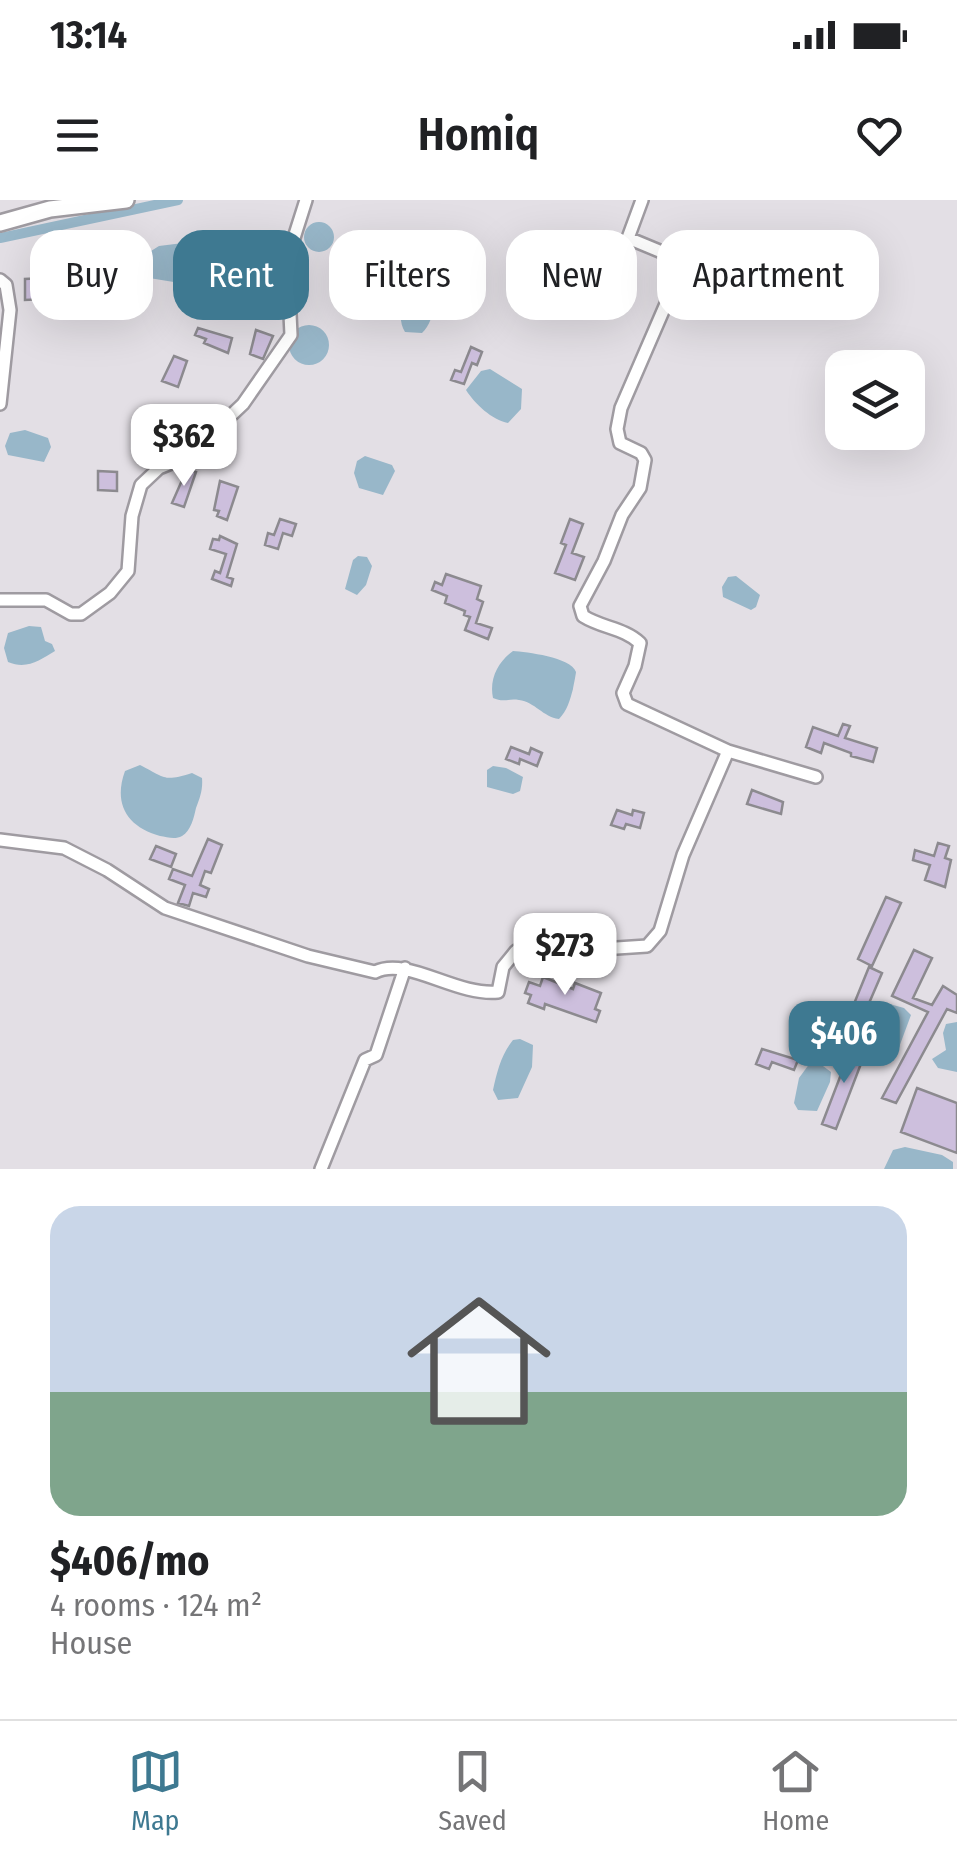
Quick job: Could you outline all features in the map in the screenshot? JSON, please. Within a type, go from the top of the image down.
[{"type":"street","points":[[0,223],[50,208],[126,200]]},
{"type":"street","points":[[0,600],[46,600],[71,614],[81,614],[110,593],[128,571],[130,529],[141,484],[160,468],[188,456],[242,404],[291,335],[288,272],[292,241],[306,200]]},
{"type":"street","points":[[642,200],[628,238],[669,255],[682,267],[646,344],[619,418],[620,443],[642,452],[645,460],[640,488],[622,515],[580,606],[583,616],[630,634],[640,643],[635,666],[622,693],[627,704],[728,751],[816,777]]},
{"type":"street","points":[[0,280],[6,285],[10,310],[0,404]]},
{"type":"street","points":[[0,840],[64,848],[108,870],[164,908],[232,933],[354,968],[375,972],[388,966],[406,968],[440,983],[498,992],[503,967],[516,951],[542,954],[647,946],[660,931],[683,856],[728,751]]},
{"type":"street","points":[[321,1169],[364,1060],[376,1056],[406,968]]},
{"type":"water","points":[[319,222],[330,226],[329,249],[319,252],[309,249],[308,226]]},
{"type":"water","points":[[173,244],[173,282],[153,279],[153,250]]},
{"type":"water","points":[[430,320],[422,333],[405,332],[401,322]]},
{"type":"water","points":[[309,325],[323,331],[329,345],[323,359],[309,365],[295,359],[289,345],[295,331]]},
{"type":"water","points":[[490,369],[522,389],[521,409],[508,423],[484,411],[466,390],[481,371]]},
{"type":"water","points":[[25,430],[48,438],[51,447],[44,462],[8,455],[5,446],[10,433]]},
{"type":"water","points":[[365,456],[392,465],[395,471],[383,495],[359,488],[354,473],[357,461]]},
{"type":"water","points":[[367,557],[372,566],[366,585],[357,595],[345,589],[353,560]]},
{"type":"water","points":[[736,576],[760,595],[751,610],[723,597],[722,587],[728,577]]},
{"type":"water","points":[[29,626],[41,627],[45,641],[55,651],[27,664],[8,662],[4,648],[8,633]]},
{"type":"water","points":[[513,651],[557,659],[576,672],[569,701],[559,719],[525,701],[493,698],[496,672]]},
{"type":"water","points":[[140,765],[165,777],[192,773],[202,778],[193,819],[182,836],[171,838],[149,832],[126,812],[121,794],[125,771]]},
{"type":"water","points":[[493,766],[523,777],[520,791],[513,794],[487,787],[487,770]]},
{"type":"water","points":[[874,1004],[904,1008],[911,1015],[898,1050],[865,1038]]},
{"type":"water","points":[[957,1022],[957,1072],[938,1068],[932,1059],[946,1050],[946,1024]]},
{"type":"water","points":[[513,1040],[533,1045],[532,1067],[518,1098],[498,1100],[493,1090],[500,1064]]},
{"type":"water","points":[[810,1063],[831,1072],[830,1082],[817,1111],[798,1110],[794,1103],[799,1078]]},
{"type":"water","points":[[905,1147],[942,1155],[953,1162],[953,1169],[884,1169],[893,1150]]},
{"type":"building","points":[[25,279],[30,279],[30,300],[25,300]]},
{"type":"building","points":[[198,328],[232,338],[228,353],[204,343],[206,339],[195,335]]},
{"type":"building","points":[[256,330],[273,336],[263,359],[250,354]]},
{"type":"building","points":[[471,347],[482,352],[477,365],[472,363],[464,384],[451,380],[455,370],[461,372]]},
{"type":"building","points":[[174,356],[187,361],[178,387],[162,381]]},
{"type":"building","points":[[187,469],[196,472],[184,507],[172,503]]},
{"type":"building","points":[[98,471],[117,472],[117,491],[98,490]]},
{"type":"building","points":[[220,481],[238,487],[227,520],[214,510]]},
{"type":"building","points":[[280,519],[296,524],[292,536],[283,533],[278,549],[265,545],[268,533],[274,535]]},
{"type":"building","points":[[570,519],[583,524],[572,553],[584,557],[575,580],[555,573],[566,545],[561,543]]},
{"type":"building","points":[[220,536],[237,544],[227,577],[233,579],[231,586],[212,579],[215,571],[220,573],[226,554],[210,549],[213,539],[219,540]]},
{"type":"building","points":[[446,574],[481,586],[477,599],[483,602],[476,623],[492,628],[488,639],[465,630],[470,617],[445,603],[447,596],[432,590],[435,582],[442,585]]},
{"type":"building","points":[[843,724],[850,726],[845,738],[877,748],[873,762],[824,743],[821,753],[806,747],[813,727],[838,736]]},
{"type":"building","points":[[511,747],[529,754],[531,748],[542,753],[537,766],[520,759],[519,764],[506,759]]},
{"type":"building","points":[[752,790],[783,802],[781,814],[747,804]]},
{"type":"building","points":[[617,810],[632,815],[633,810],[644,813],[640,828],[611,825]]},
{"type":"building","points":[[208,839],[222,845],[211,873],[205,871],[200,885],[209,889],[206,897],[193,893],[189,906],[178,903],[185,885],[169,879],[173,869],[192,876]]},
{"type":"building","points":[[938,843],[949,846],[945,858],[951,860],[945,887],[925,880],[930,865],[913,860],[915,850],[934,856]]},
{"type":"building","points":[[156,846],[176,854],[171,867],[150,859]]},
{"type":"building","points":[[886,897],[901,903],[872,966],[858,959]]},
{"type":"building","points":[[914,950],[932,958],[913,998],[932,1005],[943,986],[957,995],[957,1013],[947,1009],[896,1103],[882,1098],[928,1012],[892,996]]},
{"type":"building","points":[[869,967],[882,973],[857,1031],[845,1026]]},
{"type":"building","points":[[543,977],[573,989],[575,983],[601,993],[595,1009],[600,1011],[596,1022],[545,1004],[544,1009],[528,1003],[531,995],[525,993],[529,982],[540,986]]},
{"type":"building","points":[[853,1043],[867,1048],[836,1129],[822,1124]]},
{"type":"building","points":[[762,1049],[798,1060],[794,1070],[772,1062],[769,1069],[756,1064]]},
{"type":"building","points":[[917,1088],[957,1103],[957,1153],[901,1132]]},
{"type":"waterway","points":[[0,238],[178,200]]}]
